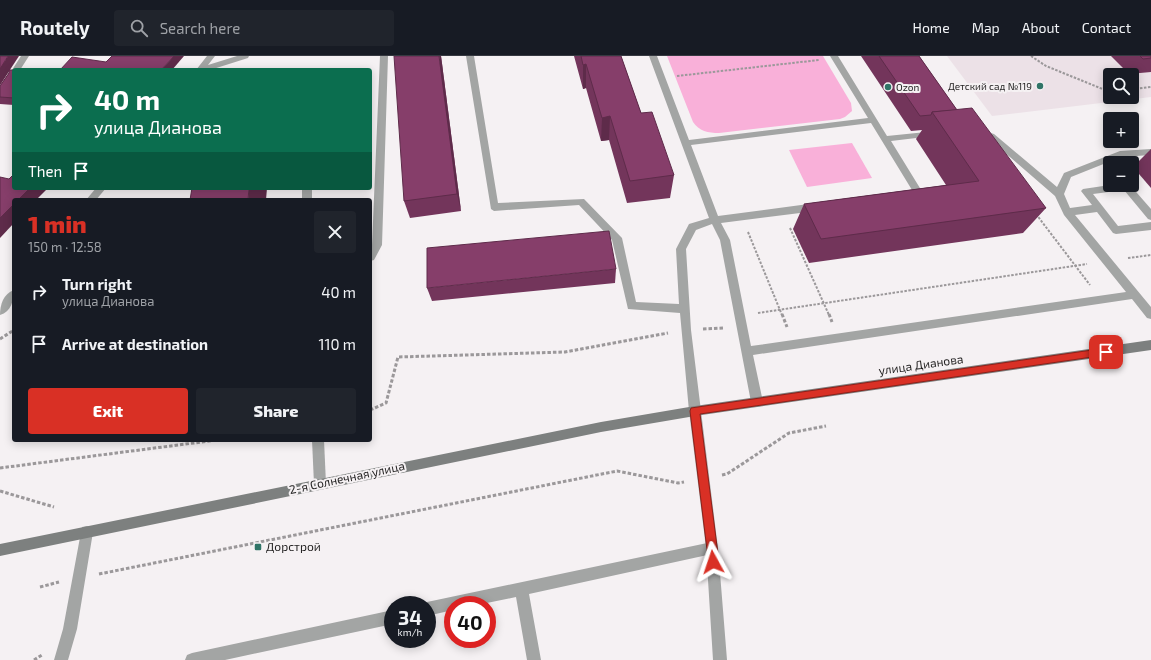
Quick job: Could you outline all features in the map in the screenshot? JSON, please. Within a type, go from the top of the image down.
[{"type":"main road","name":"улица Дианова","points":[[695,411],[1151,345]]},
{"type":"main road","name":"2-я Солнечная улица","points":[[0,550],[541,438],[695,411]]},
{"type":"street","points":[[17,68],[25,56]]},
{"type":"street","points":[[202,68],[211,56]]},
{"type":"street","points":[[206,68],[245,56]]},
{"type":"street","points":[[372,254],[377,245],[384,56]]},
{"type":"street","points":[[470,56],[494,207],[581,201],[617,238],[632,306],[685,309]]},
{"type":"street","points":[[653,56],[715,220],[725,240],[757,402]]},
{"type":"street","points":[[835,57],[918,193],[903,195]]},
{"type":"street","points":[[686,144],[874,120]]},
{"type":"street","points":[[885,139],[940,132]]},
{"type":"street","points":[[978,132],[991,136],[1059,194],[1067,212],[1151,315]]},
{"type":"street","points":[[1059,194],[1067,175],[1120,154],[1151,152]]},
{"type":"street","points":[[1151,216],[1126,186],[1086,191],[1116,230],[1151,226]]},
{"type":"street","points":[[93,198],[99,190]]},
{"type":"street","points":[[720,660],[712,548],[686,330],[681,249],[692,227],[715,220],[827,205]]},
{"type":"street","points":[[1067,212],[1099,208]]},
{"type":"street","points":[[747,351],[1134,295]]},
{"type":"street","points":[[0,311],[12,296]]},
{"type":"street","points":[[318,442],[320,484]]},
{"type":"street","points":[[61,660],[70,628],[87,532]]},
{"type":"street","points":[[436,607],[712,548]]},
{"type":"street","points":[[522,589],[534,660]]},
{"type":"street","points":[[192,660],[384,618]]},
{"type":"path","points":[[1031,56],[1046,66],[1103,89]]},
{"type":"path","points":[[661,78],[835,57]]},
{"type":"path","points":[[1139,88],[1151,87]]},
{"type":"path","points":[[1033,210],[1102,300]]},
{"type":"path","points":[[782,211],[839,338]]},
{"type":"path","points":[[741,217],[794,344]]},
{"type":"path","points":[[740,316],[1151,255]]},
{"type":"path","points":[[372,409],[386,403],[398,356],[565,352],[686,330],[742,328]]},
{"type":"path","points":[[0,339],[12,331]]},
{"type":"path","points":[[40,586],[617,471],[678,483],[727,474],[789,433],[826,426]]},
{"type":"path","points":[[0,468],[202,442]]},
{"type":"path","points":[[0,491],[54,507]]},
{"type":"shaded area","points":[[667,56],[823,56],[851,103],[852,111],[840,119],[711,133],[698,128],[693,122]]},
{"type":"shaded area","name":"Детский сад №119","points":[[947,56],[1151,56],[1151,97],[1139,98],[1139,68],[1103,68],[1103,103],[992,116]]},
{"type":"shaded area","points":[[852,143],[872,178],[807,187],[789,150]]},
{"type":"building","points":[[0,56],[8,56],[0,69]]},
{"type":"building","points":[[112,56],[174,56],[163,68],[62,68],[72,57],[106,62]]},
{"type":"building","points":[[394,56],[439,56],[457,194],[404,201]]},
{"type":"building","points":[[581,56],[621,56],[641,113],[652,112],[674,175],[630,181],[610,116],[602,118],[586,64],[583,65]]},
{"type":"building","points":[[879,56],[919,56],[957,110],[932,112],[931,115],[920,116]]},
{"type":"building","points":[[1140,56],[1151,56],[1151,58],[1143,59]]},
{"type":"building","points":[[9,70],[12,70],[12,98],[0,97],[0,86],[9,73]]},
{"type":"building","points":[[972,108],[1046,208],[821,239],[804,204],[979,181],[932,112]]},
{"type":"building","points":[[12,176],[12,190],[28,190],[20,198],[12,198],[12,206],[0,218],[0,177],[9,179]]},
{"type":"building","points":[[192,190],[249,190],[248,198],[190,198]]},
{"type":"building","points":[[609,231],[616,269],[427,288],[427,248]]},
{"type":"place","name":"Детский сад №119","points":[[1040,86]]},
{"type":"place","name":"Ozon","points":[[888,87]]},
{"type":"place","name":"Дорстрой","points":[[258,547]]},
{"type":"route","points":[[713,562],[695,411],[1106,352]]}]
